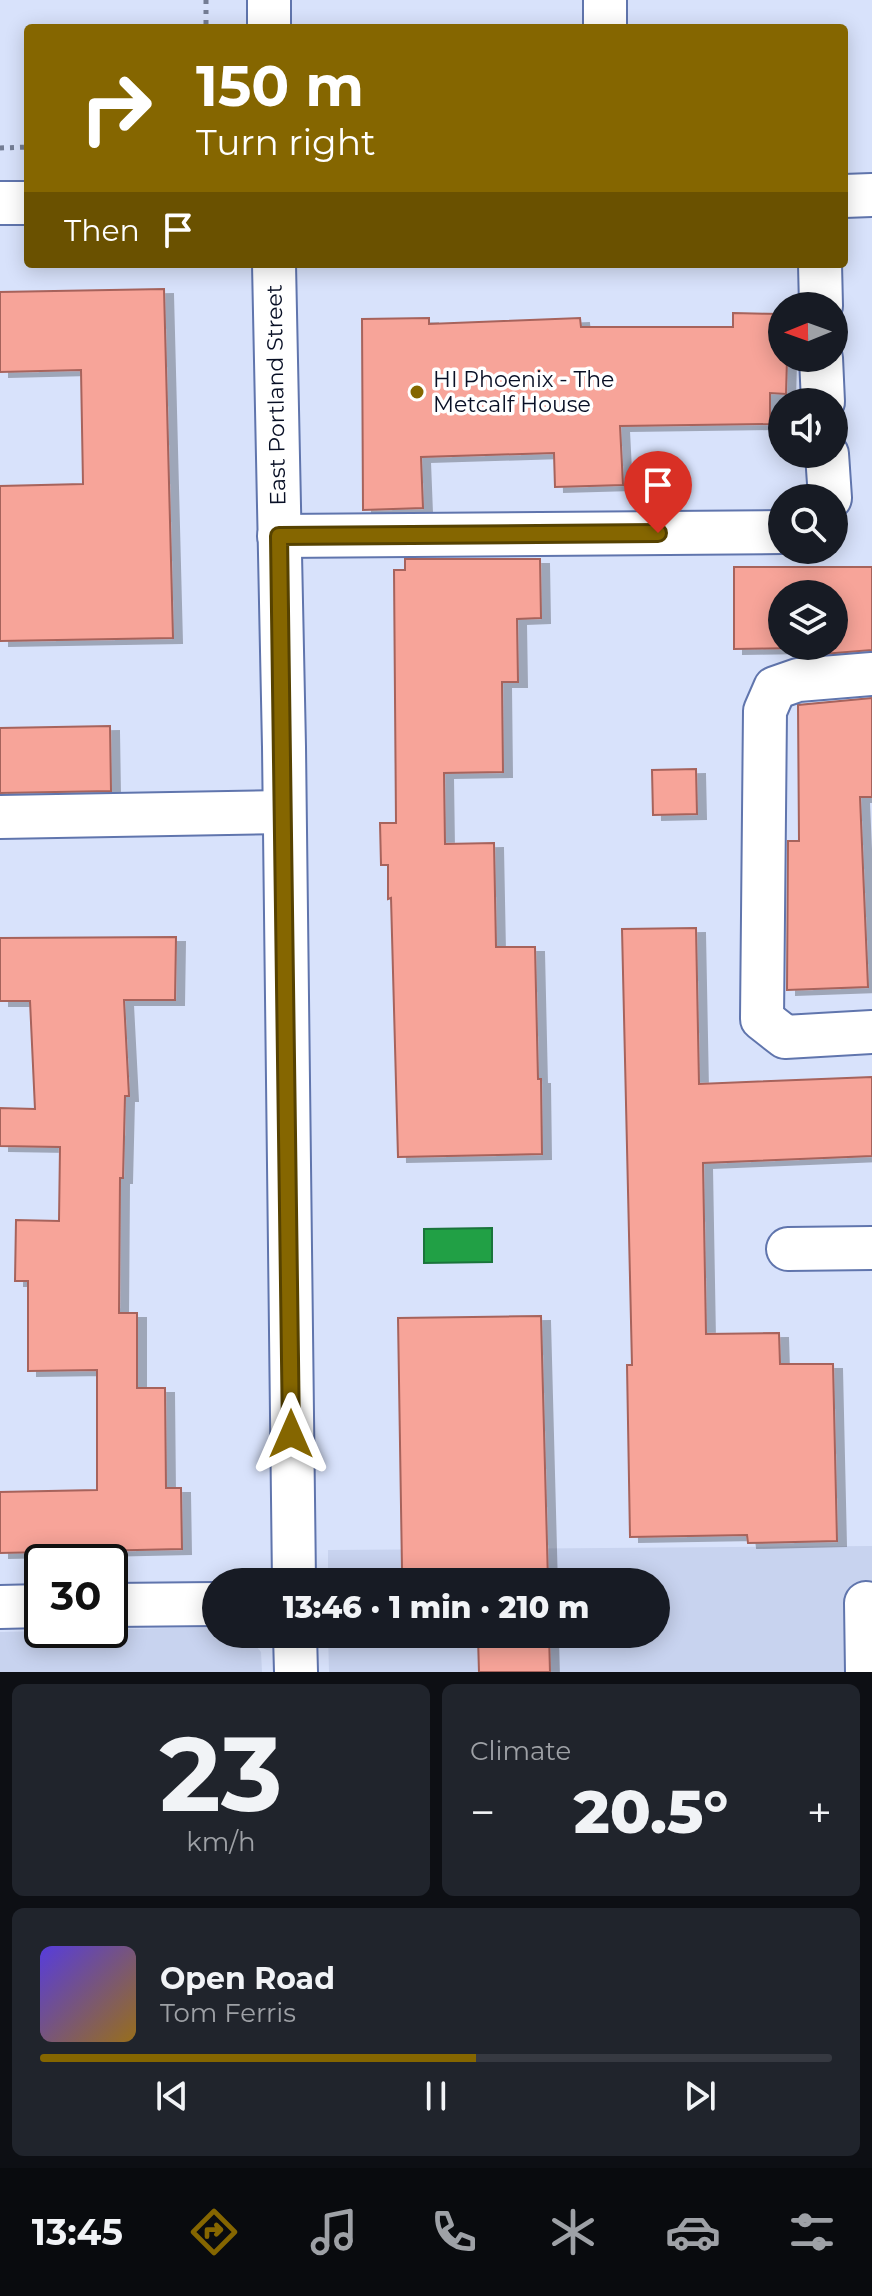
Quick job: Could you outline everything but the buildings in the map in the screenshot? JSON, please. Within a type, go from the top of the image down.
[{"type":"street","points":[[269,0],[269,24]]},
{"type":"street","points":[[605,0],[605,24]]},
{"type":"street","points":[[848,196],[872,195]]},
{"type":"street","points":[[0,203],[24,203]]},
{"type":"street","name":"East Portland Street","points":[[274,268],[294,1568]]},
{"type":"street","points":[[820,268],[821,292]]},
{"type":"street","points":[[279,536],[768,532]]},
{"type":"street","points":[[872,674],[798,680],[775,688],[765,711],[762,1019],[785,1037],[872,1032]]},
{"type":"street","points":[[0,817],[284,812]]},
{"type":"street","points":[[788,1249],[872,1248]]},
{"type":"street","points":[[866,1603],[867,1672]]},
{"type":"street","points":[[128,1605],[202,1604]]},
{"type":"street","points":[[0,1607],[24,1606]]},
{"type":"street","points":[[295,1648],[296,1672]]},
{"type":"path","points":[[206,0],[206,24]]},
{"type":"path","points":[[0,148],[24,147]]},
{"type":"shaded area","points":[[492,1228],[492,1262],[424,1263],[424,1229]]},
{"type":"shaded area","points":[[872,1546],[872,1672],[329,1672],[328,1648],[670,1648],[670,1568],[328,1568],[328,1550]]},
{"type":"shaded area","points":[[202,1627],[202,1648],[258,1648],[261,1652],[262,1672],[0,1672],[0,1632],[24,1631],[24,1648],[128,1648],[128,1629]]},
{"type":"place","name":"HI Phoenix - The Metcalf House","points":[[417,392]]},
{"type":"route","points":[[291,1434],[279,536],[658,533]]}]
